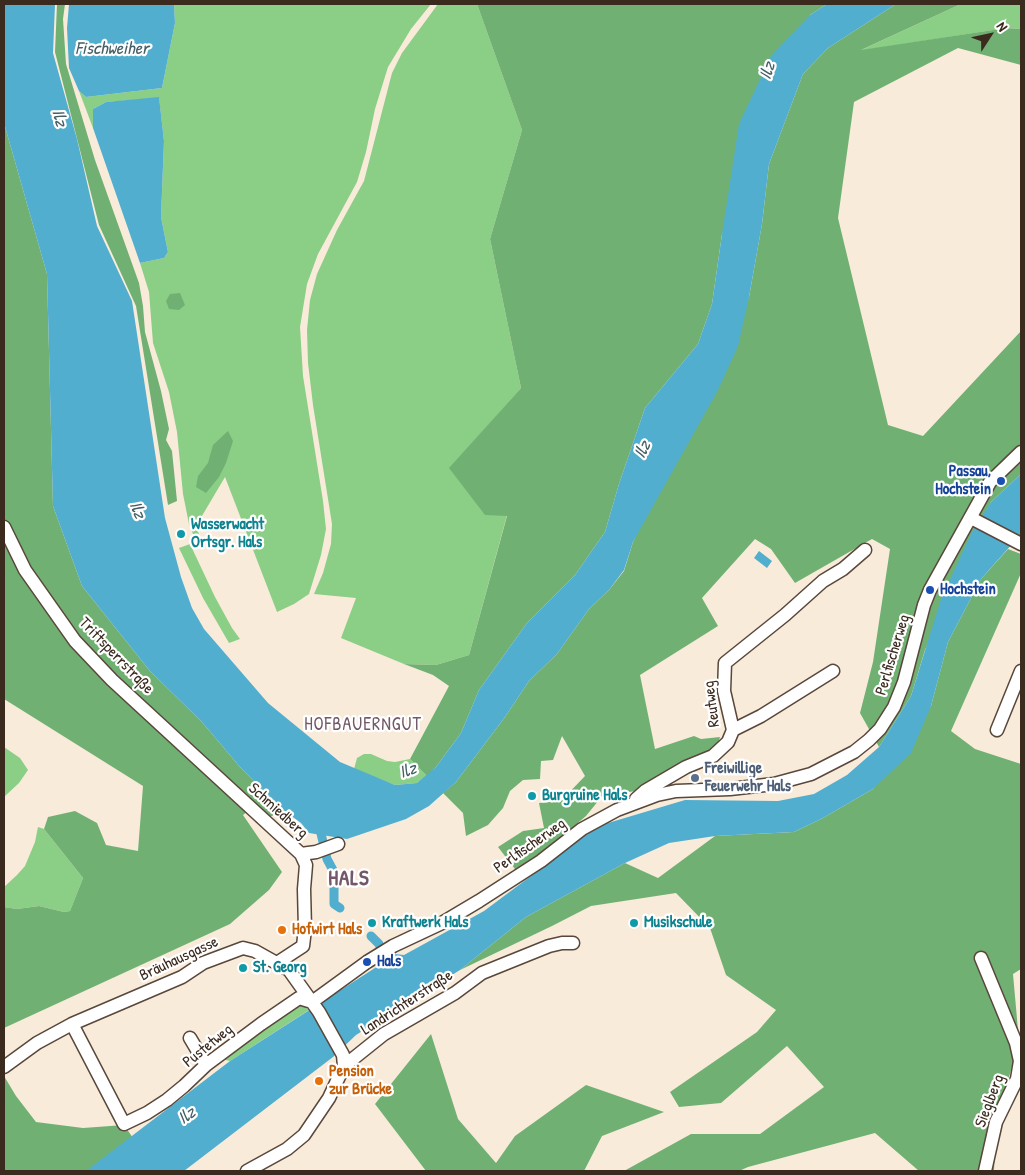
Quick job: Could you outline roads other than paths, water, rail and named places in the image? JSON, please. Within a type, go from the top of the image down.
[{"type":"street","name":"Perlfischerweg","points":[[312,1002],[375,957],[393,946],[442,923],[479,901],[541,860],[582,829],[616,810],[657,795],[676,791],[730,789],[792,780],[829,766],[854,752],[880,729],[894,707],[904,682],[924,605],[939,574],[974,520],[990,482],[1021,452]]},
{"type":"street","points":[[974,520],[1021,544]]},
{"type":"street","name":"Triftsperrstraße","points":[[4,527],[25,570],[75,641],[112,680],[208,768]]},
{"type":"street","name":"Reutweg","points":[[629,805],[664,779],[686,767],[713,756],[728,742],[733,730],[724,691],[725,663],[865,550]]},
{"type":"street","points":[[733,730],[761,716],[834,671]]},
{"type":"street","points":[[996,730],[1021,671]]},
{"type":"street","name":"Schmiedberg","points":[[208,768],[301,854],[306,865],[303,946],[277,963]]},
{"type":"street","points":[[301,854],[316,852],[334,846]]},
{"type":"street","name":"Landrichterstraße","points":[[247,1171],[287,1149],[304,1135],[329,1098],[344,1061],[384,1034],[455,993],[482,973],[549,946],[573,943]]},
{"type":"street","name":"Bräuhausgasse","points":[[4,1067],[37,1043],[72,1024],[182,977],[202,963],[243,948],[255,951],[289,970],[312,1002],[344,1061]]},
{"type":"street","name":"Sieglberg","points":[[981,958],[1016,1043],[1020,1061],[1017,1079],[996,1122],[985,1171]]},
{"type":"street","name":"Pustetweg","points":[[72,1024],[124,1124],[147,1114],[167,1100],[206,1065],[260,1024],[299,998],[312,1002]]},
{"type":"street","points":[[190,1038],[206,1065]]},
{"type":"water","name":"Ilz","points":[[4,4],[55,4],[53,53],[77,139],[97,226],[132,301],[165,518],[181,577],[192,608],[204,629],[268,703],[340,762],[395,785],[417,783],[436,767],[461,733],[479,690],[527,623],[575,575],[605,532],[645,408],[698,344],[712,304],[739,124],[771,56],[810,15],[827,4],[896,4],[828,48],[803,74],[769,164],[762,224],[738,346],[718,390],[633,542],[624,570],[609,590],[589,609],[557,654],[529,681],[505,717],[456,782],[429,806],[406,819],[347,839],[309,833],[301,823],[286,812],[240,767],[202,722],[150,671],[82,586],[53,506],[47,274],[4,123]]},
{"type":"water","name":"Fischweiher","points":[[69,4],[174,4],[175,23],[162,88],[86,97],[79,91],[69,68],[67,28]]},
{"type":"water","name":"Fischweiher","points":[[159,97],[164,141],[161,217],[168,252],[164,258],[140,263],[93,128],[93,109],[106,102]]},
{"type":"water","name":"Ilz","points":[[1021,474],[1021,534],[981,579],[948,642],[931,706],[911,753],[873,789],[823,818],[794,832],[715,836],[669,843],[625,863],[526,917],[460,970],[356,1035],[333,1057],[184,1171],[86,1171],[230,1061],[378,966],[376,957],[390,949],[395,954],[404,955],[484,911],[598,826],[685,800],[778,801],[814,794],[847,775],[879,747],[911,696],[941,599],[971,534],[991,502]]},
{"type":"water","points":[[759,551],[772,561],[767,568],[754,558]]},
{"type":"waterway","points":[[319,825],[327,859],[334,872],[334,904],[340,908]]},
{"type":"waterway","points":[[371,936],[379,944],[384,956]]},
{"type":"place","name":"Passau, Hochstein","points":[[1001,481]]},
{"type":"place","name":"Wasserwacht Ortsgr. Hals","points":[[181,534]]},
{"type":"place","name":"Hochstein","points":[[930,590]]},
{"type":"place","name":"Freiwillige Feuerwehr Hals","points":[[695,778]]},
{"type":"place","name":"Burgruine Hals","points":[[532,796]]},
{"type":"place","name":"Kraftwerk Hals","points":[[372,923]]},
{"type":"place","name":"Musikschule","points":[[634,923]]},
{"type":"place","name":"Hofwirt Hals","points":[[282,930]]},
{"type":"place","name":"Hals","points":[[367,962]]},
{"type":"place","name":"St. Georg","points":[[243,968]]},
{"type":"place","name":"Pension zur Brücke","points":[[319,1081]]},
{"type":"district","name":"HOFBAUERNGUT","points":[[363,725]]},
{"type":"district","name":"HALS","points":[[349,879]]}]
